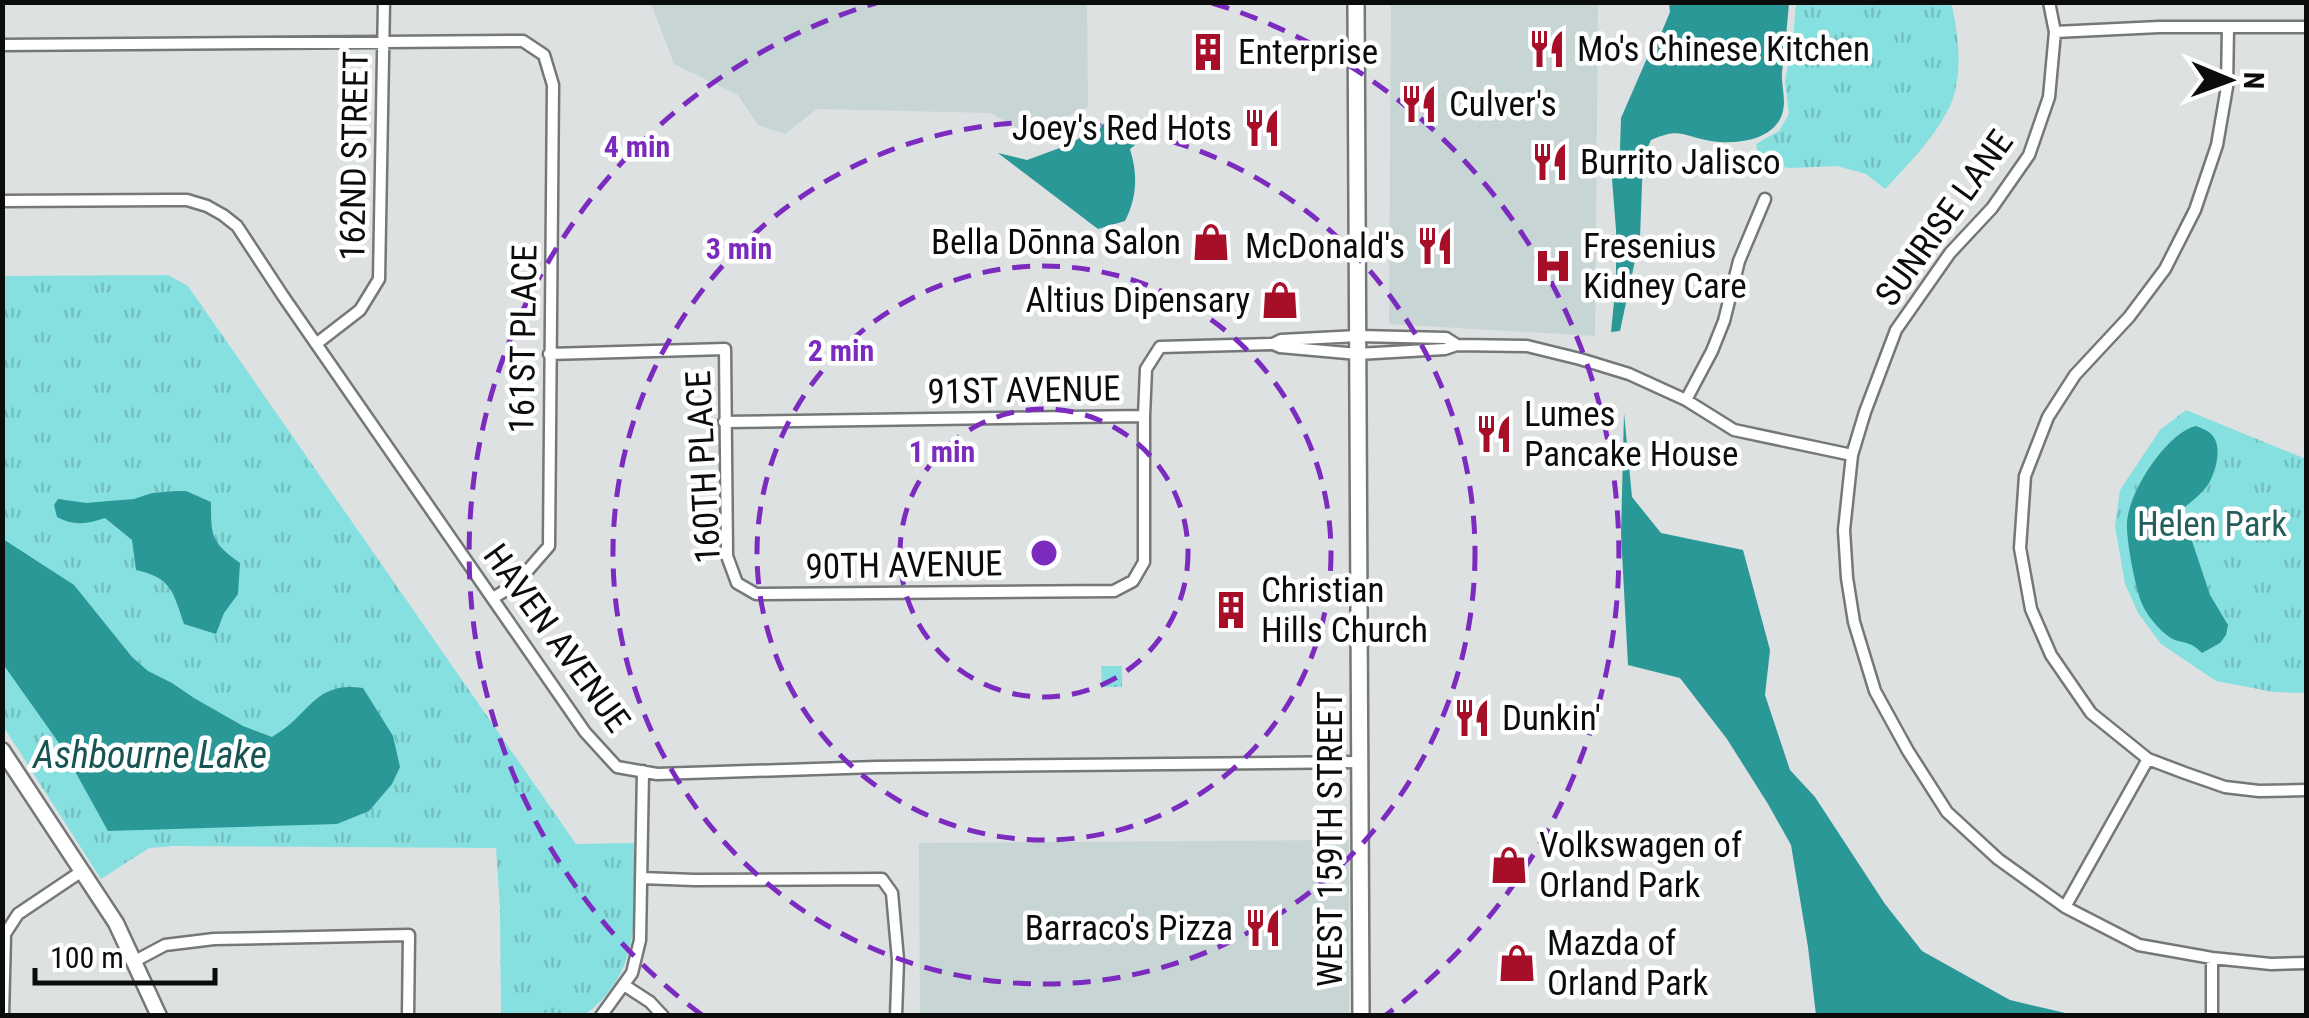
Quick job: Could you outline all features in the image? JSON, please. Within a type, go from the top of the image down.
[{"type":"main road","name":"WEST 159TH STREET","points":[[1356,2],[1361,1016]]},
{"type":"street","name":"162ND STREET","points":[[316,344],[360,310],[379,279],[384,2]]},
{"type":"street","name":"SUNRISE LANE","points":[[2050,2],[2054,32],[2049,97],[2030,156],[1992,208],[1950,253],[1896,330],[1865,412],[1852,455],[1844,530],[1854,622],[1874,690],[1908,752],[1947,812],[1998,859],[2065,907],[2139,944],[2212,958],[2306,963]]},
{"type":"street","points":[[2228,27],[2226,87],[2217,145],[2195,210],[2165,269],[2075,375],[2048,418],[2025,476],[2020,548],[2030,608],[2051,655],[2091,714],[2148,759],[2225,787],[2306,790]]},
{"type":"street","points":[[2054,32],[2306,27]]},
{"type":"street","name":"161ST PLACE","points":[[383,42],[523,41],[544,56],[554,86],[549,546],[516,584],[492,598]]},
{"type":"street","points":[[2,45],[383,42]]},
{"type":"street","points":[[1686,400],[1724,321],[1739,261],[1765,198]]},
{"type":"street","name":"HAVEN AVENUE","points":[[2,201],[186,200],[224,214],[238,226],[585,732],[617,767],[657,774],[876,767],[1360,762]]},
{"type":"street","name":"91ST AVENUE","points":[[724,422],[1144,416],[1146,369],[1160,347],[1273,344],[1281,340],[1358,336],[1446,338],[1457,345]]},
{"type":"street","name":"91ST AVENUE","points":[[1273,344],[1280,348],[1358,354],[1445,350],[1457,345]]},
{"type":"street","points":[[1457,345],[1526,346],[1580,359],[1629,374],[1686,400],[1734,430],[1852,455]]},
{"type":"street","name":"160TH PLACE","points":[[549,354],[725,349],[727,556],[737,582]]},
{"type":"street","name":"90TH AVENUE","points":[[737,582],[756,594],[1114,591],[1133,581],[1144,562],[1144,416]]},
{"type":"street","points":[[2,750],[116,923],[159,1016]]},
{"type":"street","points":[[2065,907],[2148,759]]},
{"type":"street","points":[[601,1016],[632,973],[640,940],[643,772]]},
{"type":"street","points":[[3,1016],[4,934],[18,914],[82,871]]},
{"type":"street","points":[[641,878],[882,878],[892,893],[898,960],[896,1016]]},
{"type":"street","points":[[135,961],[165,945],[214,938],[409,935],[408,1016]]},
{"type":"street","points":[[2212,958],[2212,1016]]},
{"type":"street","points":[[624,984],[663,1016]]},
{"type":"shaded area","points":[[651,3],[1087,3],[1088,107],[1044,128],[1022,131],[991,113],[817,109],[785,134],[758,125],[738,95],[674,64]]},
{"type":"shaded area","points":[[1391,3],[1598,3],[1595,336],[1389,324]]},
{"type":"shaded area","points":[[1349,840],[1349,1015],[920,1015],[919,843]]},
{"type":"green space","points":[[1796,3],[1951,3],[1958,57],[1953,98],[1928,141],[1885,189],[1866,174],[1837,166],[1790,168],[1760,164],[1756,144],[1779,131],[1789,114],[1785,81]]},
{"type":"green space","points":[[168,275],[188,286],[576,844],[634,843],[634,915],[627,958],[604,997],[585,1015],[501,1015],[496,848],[173,846],[149,848],[101,879],[3,726],[2,276]]},
{"type":"green space","name":"Helen Park","points":[[2186,410],[2306,459],[2306,693],[2274,692],[2216,681],[2161,644],[2138,613],[2125,584],[2115,526],[2120,490],[2160,430]]},
{"type":"green space","points":[[1101,666],[1122,666],[1122,687],[1102,687]]},
{"type":"water","points":[[1669,3],[1789,3],[1782,72],[1783,111],[1772,129],[1753,139],[1711,141],[1676,133],[1651,140],[1643,158],[1640,237],[1620,331],[1611,332],[1616,282],[1612,179],[1620,149],[1621,118],[1658,41],[1670,12]]},
{"type":"water","points":[[1124,116],[1134,121],[1135,145],[1130,149],[1134,195],[1125,221],[1098,229],[998,153],[1027,160],[1068,145]]},
{"type":"water","points":[[1624,413],[1632,497],[1661,533],[1743,550],[1770,650],[1765,695],[1790,770],[1815,797],[1885,904],[1922,951],[2010,1000],[2074,1015],[1816,1015],[1791,845],[1727,739],[1680,678],[1628,665],[1621,534]]},
{"type":"water","points":[[2196,426],[2214,438],[2217,459],[2207,486],[2184,508],[2185,520],[2210,595],[2228,625],[2220,643],[2202,653],[2166,635],[2145,610],[2127,531],[2129,511],[2141,481],[2173,440]]},
{"type":"water","points":[[186,491],[211,502],[215,538],[240,563],[238,594],[224,613],[216,634],[184,624],[169,588],[157,577],[136,570],[132,540],[105,518],[69,522],[57,517],[54,505],[58,499],[87,503]]},
{"type":"water","name":"Ashbourne Lake","points":[[3,539],[74,585],[148,671],[243,726],[272,737],[323,695],[346,687],[363,688],[393,736],[400,767],[392,784],[369,811],[337,824],[108,831],[61,746],[3,664]]},
{"type":"place","name":"Mo's Chinese Kitchen","points":[[1547,49]]},
{"type":"place","name":"Enterprise","points":[[1208,52]]},
{"type":"place","name":"Culver's","points":[[1419,104]]},
{"type":"place","name":"Joey's Red Hots","points":[[1262,128]]},
{"type":"place","name":"Burrito Jalisco","points":[[1550,162]]},
{"type":"place","name":"Bella Dōnna Salon","points":[[1211,242]]},
{"type":"place","name":"McDonald's","points":[[1435,246]]},
{"type":"place","name":"Fresenius Kidney Care","points":[[1553,266]]},
{"type":"place","name":"Altius Dipensary","points":[[1280,300]]},
{"type":"place","name":"Lumes Pancake House","points":[[1494,434]]},
{"type":"place","name":"Christian Hills Church","points":[[1231,610]]},
{"type":"place","name":"Dunkin'","points":[[1472,718]]},
{"type":"place","name":"Volkswagen of Orland Park","points":[[1509,865]]},
{"type":"place","name":"Barraco's Pizza","points":[[1263,928]]},
{"type":"place","name":"Mazda of Orland Park","points":[[1517,963]]}]
